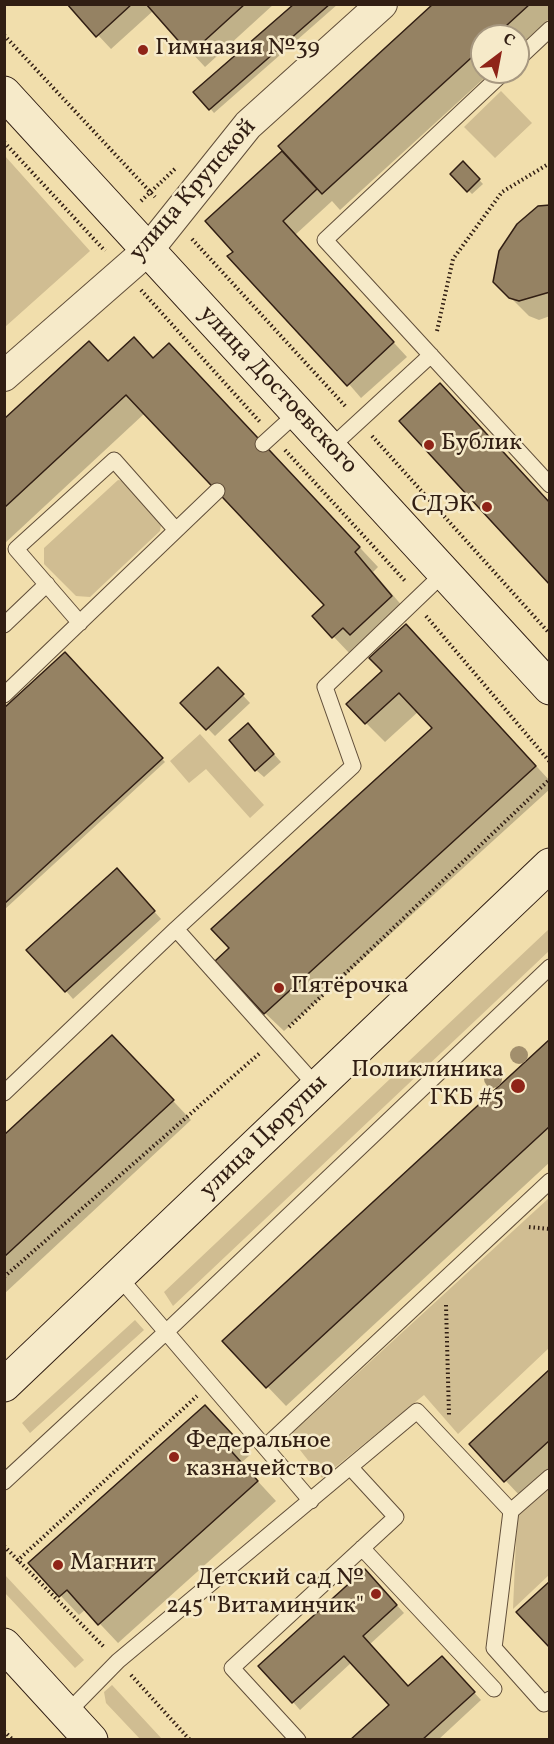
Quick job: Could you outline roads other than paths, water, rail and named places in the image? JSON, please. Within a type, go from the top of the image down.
[{"type":"street","name":"улица Крупской","points":[[4,376],[148,250],[248,125],[382,4]]},
{"type":"street","name":"улица Достоевского","points":[[4,93],[549,688]]},
{"type":"street","name":"улица Цюрупы","points":[[4,1385],[318,1088],[549,865]]},
{"type":"street","points":[[4,1645],[91,1740]]},
{"type":"lane","points":[[530,47],[549,29]]},
{"type":"lane","points":[[491,84],[325,240],[549,485]]},
{"type":"lane","points":[[330,448],[431,355]]},
{"type":"lane","points":[[263,444],[297,413]]},
{"type":"lane","points":[[80,623],[16,549],[114,460],[176,530]]},
{"type":"lane","points":[[4,695],[217,491]]},
{"type":"lane","points":[[4,1093],[176,929],[353,766],[325,687],[444,573]]},
{"type":"lane","points":[[4,625],[47,584]]},
{"type":"lane","points":[[176,929],[318,1088]]},
{"type":"lane","points":[[4,1482],[166,1332],[549,967]]},
{"type":"lane","points":[[265,1447],[549,1181]]},
{"type":"lane","points":[[119,1277],[311,1501]]},
{"type":"lane","points":[[67,1713],[118,1661],[417,1412],[511,1511]]},
{"type":"lane","points":[[298,1740],[232,1668],[396,1517],[351,1468]]},
{"type":"lane","points":[[549,1477],[511,1511],[494,1648],[544,1704],[549,1699]]},
{"type":"lane","points":[[362,1548],[494,1689]]},
{"type":"place","name":"Гимназия №39","points":[[143,50]]},
{"type":"place","name":"Бублик","points":[[429,445]]},
{"type":"place","name":"СДЭК","points":[[487,507]]},
{"type":"place","name":"Пятёрочка","points":[[279,988]]},
{"type":"place","name":"Поликлиника ГКБ #5","points":[[518,1086]]},
{"type":"place","name":"Федеральное казначейство","points":[[174,1457]]},
{"type":"place","name":"Магнит","points":[[58,1565]]},
{"type":"place","name":"Детский сад № 245 \"Витаминчик\"","points":[[376,1594]]}]
